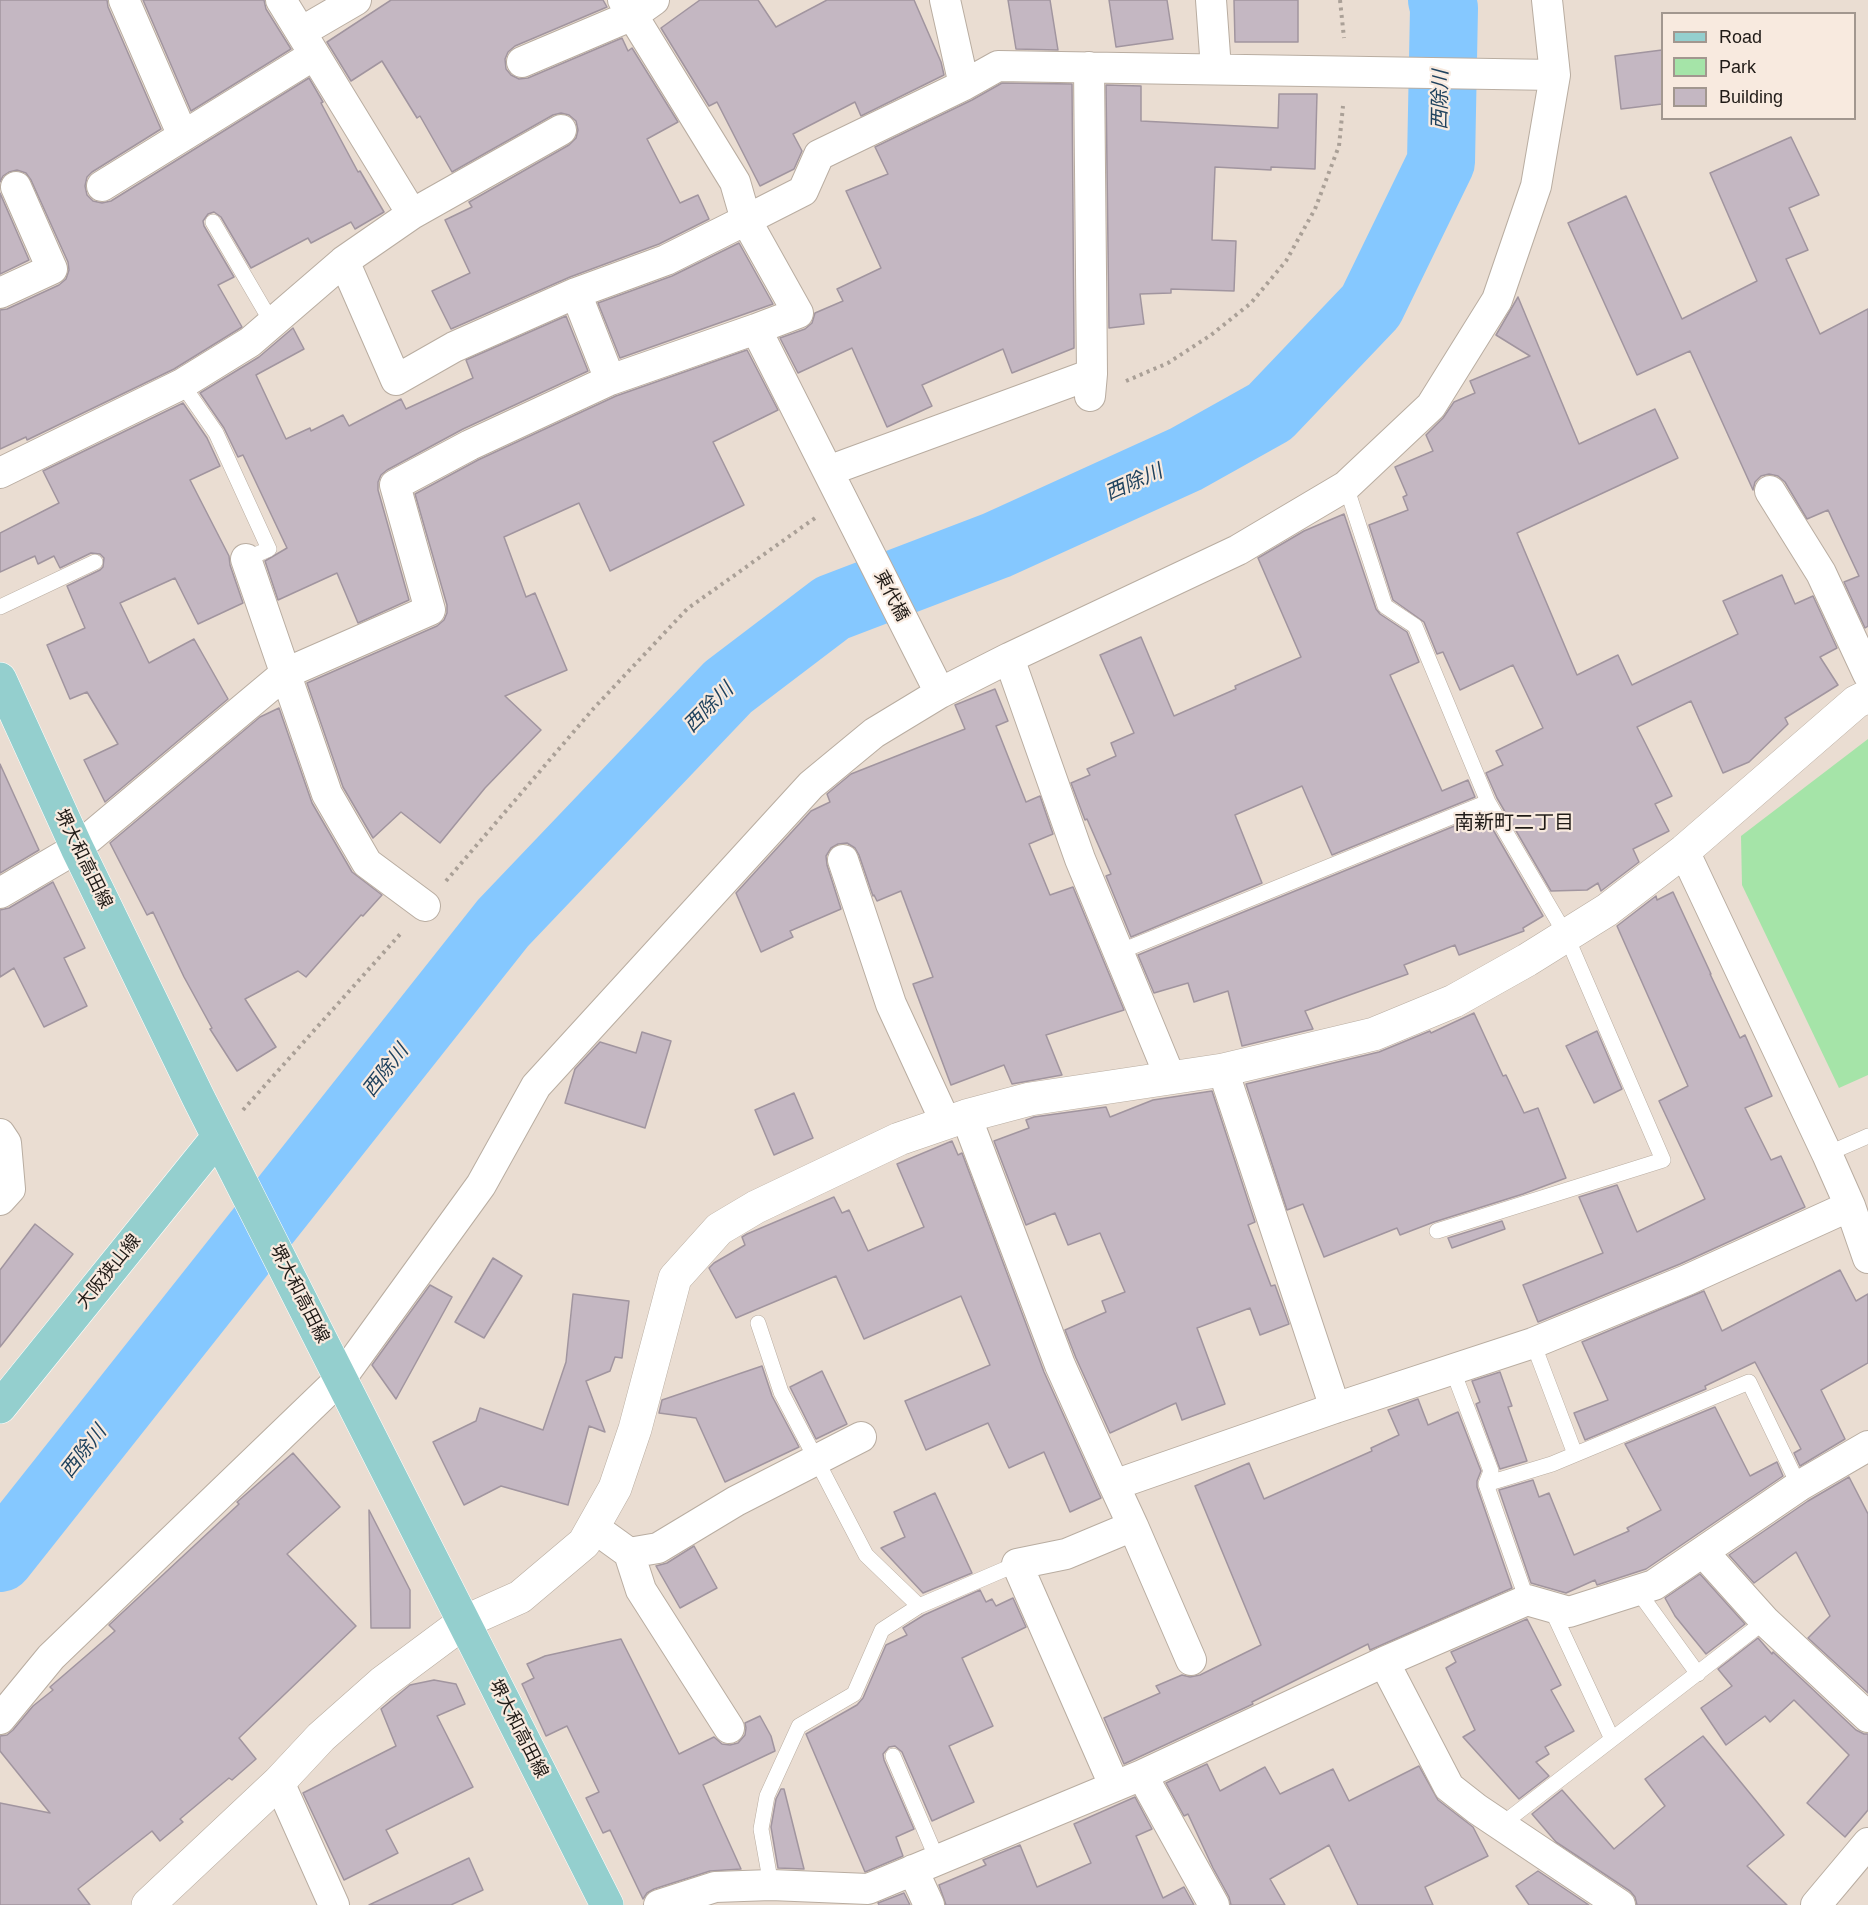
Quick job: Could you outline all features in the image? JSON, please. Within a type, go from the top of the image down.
[{"type":"main road","name":"堺大和高田線","points":[[0,680],[77,848],[218,1137],[342,1377],[607,1905]]},
{"type":"main road","name":"大阪狭山線","points":[[0,1407],[218,1137]]},
{"type":"street","points":[[124,0],[183,136]]},
{"type":"street","points":[[281,0],[412,214]]},
{"type":"street","points":[[102,186],[183,136],[308,44],[356,0]]},
{"type":"street","points":[[945,0],[964,85]]},
{"type":"street","points":[[1211,0],[1216,69]]},
{"type":"street","points":[[0,1719],[51,1657],[342,1377],[481,1185],[536,1086],[811,785],[874,733],[939,692],[1238,550],[1346,486],[1431,405],[1497,300],[1536,186],[1555,75],[1547,0]]},
{"type":"street","points":[[0,893],[77,848],[285,673],[430,610],[395,485],[470,445],[610,380],[798,313],[746,220],[735,182],[637,5],[522,62]]},
{"type":"street","points":[[344,261],[396,380],[454,347],[576,293],[666,260],[803,191],[819,155],[964,85],[998,66],[1555,75]]},
{"type":"street","points":[[828,471],[1091,385],[1089,67]]},
{"type":"street","points":[[0,473],[182,384],[250,342],[344,261],[412,214],[561,130]]},
{"type":"street","points":[[0,292],[52,269],[16,187]]},
{"type":"street","points":[[576,293],[610,380]]},
{"type":"street","name":"東代橋","points":[[756,329],[939,692]]},
{"type":"street","points":[[1770,491],[1821,573],[1868,674]]},
{"type":"street","points":[[246,559],[327,794],[367,863],[425,906]]},
{"type":"street","points":[[1009,658],[1080,859],[1170,1077]]},
{"type":"street","points":[[148,1905],[279,1782],[321,1737],[382,1683],[464,1622],[520,1597],[584,1543],[615,1488],[635,1429],[675,1278],[719,1228],[756,1207],[899,1139],[956,1119],[1030,1099],[1223,1070],[1374,1034],[1454,1001],[1607,910],[1684,851],[1856,702],[1868,696]]},
{"type":"street","points":[[1684,851],[1827,1154],[1850,1206],[1868,1258]]},
{"type":"street","points":[[843,860],[891,1004],[956,1119],[1060,1365],[1191,1660]]},
{"type":"street","points":[[1223,1070],[1335,1408]]},
{"type":"street","points":[[0,1134],[6,1143],[10,1188],[0,1200]]},
{"type":"street","points":[[1114,1485],[1335,1408],[1533,1343],[1687,1280],[1850,1206]]},
{"type":"street","points":[[629,1553],[658,1548],[736,1502],[861,1437]]},
{"type":"street","points":[[659,1905],[716,1887],[771,1885],[868,1889],[1142,1775],[1384,1662],[1539,1603],[1569,1612],[1654,1585],[1799,1486],[1868,1446]]},
{"type":"street","points":[[1114,1785],[1017,1564],[1066,1554],[1133,1526]]},
{"type":"street","points":[[593,1527],[629,1553],[641,1590],[729,1728]]},
{"type":"street","points":[[1703,1552],[1765,1621],[1868,1717]]},
{"type":"street","points":[[1384,1662],[1449,1786],[1477,1809],[1620,1905]]},
{"type":"street","points":[[1142,1775],[1214,1905]]},
{"type":"street","points":[[279,1782],[334,1905]]},
{"type":"street","points":[[1816,1905],[1868,1843]]},
{"type":"street","points":[[925,1865],[929,1905]]},
{"type":"lane","points":[[213,222],[272,323]]},
{"type":"lane","points":[[182,384],[216,433],[269,549],[246,559]]},
{"type":"lane","points":[[1346,486],[1385,606],[1415,626],[1488,802],[1566,935],[1663,1160],[1437,1231]]},
{"type":"lane","points":[[0,607],[95,562]]},
{"type":"lane","points":[[1119,952],[1488,802]]},
{"type":"lane","points":[[1827,1154],[1868,1136]]},
{"type":"lane","points":[[758,1323],[781,1392],[866,1556],[919,1606]]},
{"type":"lane","points":[[1533,1343],[1575,1454]]},
{"type":"lane","points":[[1453,1371],[1491,1471],[1486,1484],[1539,1603],[1612,1738]]},
{"type":"lane","points":[[1486,1484],[1552,1464],[1749,1382],[1799,1486]]},
{"type":"lane","points":[[771,1885],[761,1829],[767,1796],[800,1726],[854,1694],[882,1630],[919,1606],[1017,1564]]},
{"type":"lane","points":[[1637,1590],[1698,1674]]},
{"type":"lane","points":[[1501,1825],[1765,1621]]},
{"type":"lane","points":[[893,1756],[925,1865]]},
{"type":"path","points":[[1091,385],[1168,363],[1211,335],[1251,303],[1286,261],[1315,209],[1339,146],[1347,70],[1340,0]]},
{"type":"path","points":[[218,1137],[425,906],[594,708],[687,609],[842,500]]},
{"type":"green space","points":[[1868,739],[1868,1075],[1839,1088],[1742,885],[1741,836]]},
{"type":"building","points":[[0,0],[107,0],[161,129],[87,177],[85,186],[87,195],[93,201],[102,203],[111,201],[309,78],[358,172],[360,171],[384,212],[355,229],[351,222],[311,243],[308,238],[251,268],[221,217],[214,212],[208,214],[203,221],[204,226],[234,277],[218,285],[242,327],[174,369],[27,440],[26,437],[0,449],[0,310],[7,309],[59,285],[66,279],[69,270],[68,262],[26,173],[17,170],[9,172],[0,182]]},
{"type":"building","points":[[143,0],[264,0],[266,9],[291,49],[191,111]]},
{"type":"building","points":[[391,0],[603,0],[607,7],[515,46],[508,52],[505,59],[506,69],[519,79],[528,78],[622,38],[628,51],[632,48],[678,122],[647,139],[680,203],[698,195],[709,219],[659,244],[570,277],[451,329],[432,291],[470,273],[445,220],[472,207],[469,202],[569,145],[576,138],[578,130],[576,121],[569,115],[561,113],[553,115],[452,172],[420,116],[417,118],[382,61],[351,81],[327,42]]},
{"type":"building","points":[[700,0],[758,0],[776,27],[827,0],[914,0],[941,62],[944,75],[861,116],[855,102],[793,134],[802,151],[794,169],[760,186],[717,102],[709,106],[661,28]]},
{"type":"building","points":[[1008,0],[1050,0],[1058,50],[1016,49]]},
{"type":"building","points":[[1109,0],[1167,0],[1173,39],[1116,47]]},
{"type":"building","points":[[1234,0],[1298,0],[1298,42],[1235,42]]},
{"type":"building","points":[[1661,50],[1661,104],[1621,109],[1615,56]]},
{"type":"building","points":[[1002,83],[1072,84],[1074,348],[1012,373],[1003,349],[922,385],[932,406],[887,427],[852,348],[798,373],[780,338],[805,329],[812,323],[815,313],[843,301],[837,289],[881,268],[846,191],[888,174],[875,147]]},
{"type":"building","points":[[1106,85],[1141,86],[1141,121],[1278,128],[1279,94],[1317,94],[1315,169],[1271,167],[1271,170],[1215,167],[1212,240],[1236,241],[1234,291],[1171,289],[1171,293],[1140,294],[1144,324],[1109,328]]},
{"type":"building","points":[[1791,137],[1819,195],[1789,208],[1808,250],[1786,259],[1820,334],[1868,309],[1868,626],[1865,628],[1844,582],[1859,576],[1828,510],[1807,519],[1785,482],[1778,476],[1769,474],[1761,476],[1755,482],[1753,490],[1690,351],[1637,375],[1568,223],[1626,196],[1682,319],[1757,281],[1710,173]]},
{"type":"building","points":[[0,193],[29,260],[0,274]]},
{"type":"building","points":[[739,243],[773,304],[620,358],[598,303],[672,276]]},
{"type":"building","points":[[1518,297],[1579,444],[1655,409],[1678,458],[1517,533],[1577,675],[1618,655],[1632,685],[1738,634],[1723,601],[1782,575],[1795,604],[1813,596],[1837,648],[1820,657],[1838,685],[1785,718],[1788,724],[1749,762],[1723,773],[1691,701],[1637,727],[1672,796],[1655,804],[1669,831],[1633,849],[1639,862],[1601,891],[1598,883],[1587,890],[1551,891],[1497,798],[1486,773],[1503,765],[1496,751],[1543,728],[1513,665],[1460,690],[1443,652],[1437,654],[1424,622],[1393,600],[1369,525],[1408,510],[1403,497],[1407,495],[1395,467],[1433,451],[1426,435],[1443,418],[1454,402],[1475,393],[1470,381],[1530,356],[1496,335]]},
{"type":"building","points":[[566,316],[588,371],[463,429],[381,475],[378,490],[409,600],[358,623],[337,573],[278,600],[265,561],[287,548],[243,455],[238,457],[224,428],[200,393],[259,357],[293,328],[304,349],[256,375],[286,439],[310,428],[311,431],[343,415],[349,426],[401,399],[406,409],[473,378],[466,360]]},
{"type":"building","points":[[747,350],[778,410],[713,442],[744,505],[610,571],[579,503],[504,537],[526,597],[535,593],[567,670],[505,696],[541,730],[485,788],[440,843],[401,812],[373,838],[343,787],[307,683],[437,626],[444,620],[447,605],[415,494],[478,460],[616,396]]},
{"type":"building","points":[[183,403],[207,438],[220,466],[190,480],[229,556],[243,603],[198,624],[175,578],[120,603],[149,663],[194,639],[228,699],[105,802],[84,760],[118,744],[87,692],[70,699],[47,645],[85,628],[67,586],[100,570],[103,567],[104,558],[100,554],[91,553],[60,568],[54,556],[38,564],[35,556],[0,572],[0,533],[59,503],[43,471]]},
{"type":"building","points":[[1344,514],[1376,609],[1407,632],[1419,662],[1390,675],[1442,791],[1468,780],[1475,797],[1332,855],[1302,786],[1235,815],[1262,883],[1131,937],[1106,876],[1111,874],[1087,819],[1085,820],[1071,783],[1090,775],[1087,769],[1116,756],[1111,743],[1134,733],[1100,655],[1141,637],[1174,716],[1301,657],[1258,558],[1304,531]]},
{"type":"building","points":[[995,689],[1008,721],[996,726],[1026,802],[1040,796],[1053,834],[1029,844],[1050,895],[1073,887],[1124,1010],[1046,1035],[1062,1075],[1012,1084],[1004,1065],[951,1085],[913,984],[933,977],[901,891],[877,901],[855,848],[847,843],[838,844],[831,848],[826,856],[841,909],[790,931],[793,937],[761,952],[736,893],[811,811],[830,802],[827,794],[851,774],[965,729],[955,705]]},
{"type":"building","points":[[279,708],[312,803],[352,872],[382,895],[363,916],[361,915],[306,977],[298,971],[245,999],[276,1047],[237,1071],[210,1029],[212,1028],[184,977],[153,912],[147,915],[110,843],[260,717]]},
{"type":"building","points":[[0,764],[39,850],[0,873]]},
{"type":"building","points":[[1484,814],[1543,916],[1523,928],[1524,931],[1459,955],[1455,945],[1404,965],[1408,974],[1305,1011],[1313,1029],[1242,1046],[1228,991],[1194,1002],[1188,983],[1154,993],[1138,955]]},
{"type":"building","points":[[53,882],[85,948],[64,958],[87,1006],[44,1027],[14,968],[0,977],[0,910],[9,908]]},
{"type":"building","points":[[1673,892],[1740,1038],[1745,1035],[1772,1096],[1745,1108],[1771,1160],[1781,1156],[1805,1207],[1680,1264],[1538,1322],[1523,1285],[1603,1253],[1579,1197],[1617,1185],[1637,1232],[1705,1199],[1659,1101],[1688,1086],[1617,926],[1656,896],[1657,900]]},
{"type":"building","points":[[1474,1013],[1503,1076],[1506,1075],[1524,1113],[1538,1108],[1566,1178],[1400,1235],[1397,1228],[1324,1257],[1303,1204],[1287,1210],[1246,1084],[1379,1052],[1430,1031],[1431,1033]]},
{"type":"building","points":[[1597,1031],[1622,1089],[1594,1103],[1566,1046]]},
{"type":"building","points":[[642,1032],[671,1041],[645,1128],[565,1103],[575,1069],[600,1042],[636,1053]]},
{"type":"building","points":[[1212,1091],[1255,1222],[1248,1225],[1271,1286],[1275,1285],[1289,1324],[1260,1335],[1250,1308],[1197,1328],[1225,1404],[1182,1420],[1176,1403],[1110,1433],[1065,1330],[1106,1312],[1102,1301],[1125,1292],[1100,1233],[1068,1245],[1055,1213],[1026,1225],[994,1141],[1029,1128],[1026,1120],[1034,1117],[1106,1107],[1110,1117],[1153,1100]]},
{"type":"building","points":[[794,1093],[813,1138],[774,1155],[755,1110]]},
{"type":"building","points":[[952,1141],[958,1155],[962,1153],[1044,1372],[1101,1498],[1070,1512],[1044,1452],[1009,1468],[988,1423],[926,1450],[905,1401],[990,1365],[961,1296],[864,1339],[836,1276],[736,1318],[709,1268],[745,1245],[742,1237],[747,1234],[834,1197],[842,1213],[849,1210],[868,1251],[924,1227],[897,1164]]},
{"type":"building","points":[[1502,1221],[1505,1229],[1452,1248],[1448,1238]]},
{"type":"building","points":[[35,1224],[73,1254],[0,1347],[0,1270]]},
{"type":"building","points":[[493,1258],[522,1276],[484,1338],[455,1322]]},
{"type":"building","points":[[1840,1270],[1856,1301],[1868,1294],[1868,1363],[1821,1390],[1845,1439],[1800,1466],[1794,1453],[1801,1449],[1755,1362],[1705,1386],[1706,1389],[1585,1440],[1574,1413],[1608,1400],[1582,1342],[1704,1291],[1722,1331]]},
{"type":"building","points":[[430,1285],[452,1297],[396,1399],[372,1365]]},
{"type":"building","points":[[573,1294],[629,1301],[622,1358],[615,1357],[610,1371],[586,1381],[605,1432],[589,1426],[568,1505],[501,1486],[464,1505],[433,1442],[476,1421],[480,1408],[543,1430],[566,1362]]},
{"type":"building","points":[[762,1366],[772,1396],[799,1447],[725,1482],[696,1418],[659,1413],[662,1400]]},
{"type":"building","points":[[822,1371],[847,1424],[816,1439],[790,1387]]},
{"type":"building","points":[[1500,1372],[1512,1406],[1508,1407],[1527,1461],[1500,1469],[1476,1404],[1480,1402],[1472,1381]]},
{"type":"building","points":[[1418,1399],[1428,1425],[1458,1412],[1481,1471],[1477,1487],[1512,1588],[1370,1650],[1368,1644],[1252,1702],[1253,1704],[1124,1764],[1104,1718],[1160,1693],[1156,1686],[1182,1675],[1190,1677],[1200,1675],[1261,1645],[1195,1486],[1249,1463],[1264,1499],[1372,1451],[1371,1448],[1399,1435],[1388,1410]]},
{"type":"building","points":[[1715,1407],[1750,1476],[1777,1462],[1783,1476],[1646,1569],[1597,1585],[1595,1580],[1566,1593],[1531,1583],[1499,1490],[1533,1480],[1539,1497],[1549,1493],[1574,1555],[1629,1531],[1627,1528],[1661,1510],[1625,1444]]},
{"type":"building","points":[[293,1453],[340,1507],[287,1554],[356,1626],[239,1738],[256,1759],[232,1780],[229,1778],[180,1819],[183,1822],[160,1841],[152,1831],[78,1889],[90,1905],[0,1905],[0,1803],[50,1813],[0,1751],[0,1736],[7,1735],[13,1730],[33,1706],[53,1690],[50,1687],[115,1631],[109,1625],[239,1504],[237,1502]]},
{"type":"building","points":[[1849,1477],[1868,1514],[1868,1693],[1808,1638],[1830,1616],[1796,1552],[1754,1583],[1729,1555],[1808,1501]]},
{"type":"building","points":[[935,1493],[972,1573],[923,1593],[881,1548],[905,1537],[894,1512]]},
{"type":"building","points":[[369,1510],[410,1590],[410,1628],[371,1628]]},
{"type":"building","points":[[694,1546],[717,1588],[680,1608],[656,1566],[667,1563]]},
{"type":"building","points":[[1700,1574],[1745,1624],[1706,1654],[1675,1616],[1665,1598]]},
{"type":"building","points":[[980,1590],[986,1602],[992,1599],[996,1606],[1013,1598],[1026,1627],[962,1658],[993,1726],[949,1746],[974,1802],[932,1821],[902,1752],[895,1746],[889,1747],[883,1754],[884,1760],[914,1829],[896,1837],[903,1856],[865,1872],[806,1734],[857,1705],[863,1698],[886,1645],[907,1635],[903,1628],[924,1615]]},
{"type":"building","points":[[1527,1619],[1561,1685],[1551,1690],[1574,1731],[1545,1747],[1549,1754],[1536,1762],[1549,1776],[1519,1799],[1463,1737],[1475,1730],[1446,1668],[1456,1662],[1451,1652]]},
{"type":"building","points":[[1758,1638],[1772,1654],[1773,1652],[1856,1730],[1868,1734],[1868,1810],[1845,1837],[1807,1803],[1849,1755],[1794,1700],[1770,1722],[1765,1716],[1726,1745],[1701,1708],[1732,1686],[1718,1669]]},
{"type":"building","points":[[621,1639],[679,1754],[714,1737],[722,1744],[738,1743],[745,1735],[745,1723],[760,1716],[771,1736],[775,1751],[703,1785],[741,1869],[710,1871],[654,1889],[643,1899],[610,1830],[603,1833],[586,1798],[599,1792],[567,1726],[546,1736],[522,1684],[534,1678],[527,1664],[545,1656]]},
{"type":"building","points":[[434,1680],[456,1684],[465,1704],[437,1716],[473,1787],[386,1830],[398,1853],[344,1880],[303,1793],[396,1746],[381,1709],[410,1685]]},
{"type":"building","points":[[1703,1736],[1784,1835],[1747,1866],[1787,1905],[1637,1905],[1630,1891],[1556,1842],[1532,1814],[1562,1790],[1614,1849],[1665,1806],[1645,1779]]},
{"type":"building","points":[[1207,1764],[1220,1791],[1265,1767],[1280,1794],[1333,1769],[1349,1801],[1419,1766],[1438,1800],[1473,1827],[1488,1856],[1425,1887],[1433,1905],[1358,1905],[1329,1845],[1270,1879],[1285,1905],[1231,1905],[1188,1814],[1184,1816],[1166,1783]]},
{"type":"building","points":[[781,1789],[784,1789],[804,1869],[778,1868],[771,1827],[776,1799]]},
{"type":"building","points":[[1135,1797],[1152,1829],[1136,1836],[1163,1898],[1184,1887],[1194,1905],[946,1905],[939,1885],[986,1865],[983,1860],[1020,1845],[1037,1887],[1091,1863],[1074,1824]]},
{"type":"building","points":[[469,1858],[483,1890],[451,1905],[369,1905]]},
{"type":"building","points":[[1538,1871],[1589,1905],[1529,1905],[1516,1886]]},
{"type":"building","points":[[904,1893],[910,1905],[879,1905],[878,1903]]},
{"type":"waterway","name":"西除川","points":[[0,1558],[503,923],[728,687],[832,608],[997,545],[1186,459],[1270,412],[1371,306],[1441,162],[1444,8],[1442,0]]},
{"type":"district","name":"南新町二丁目","points":[[1514,823]]}]
